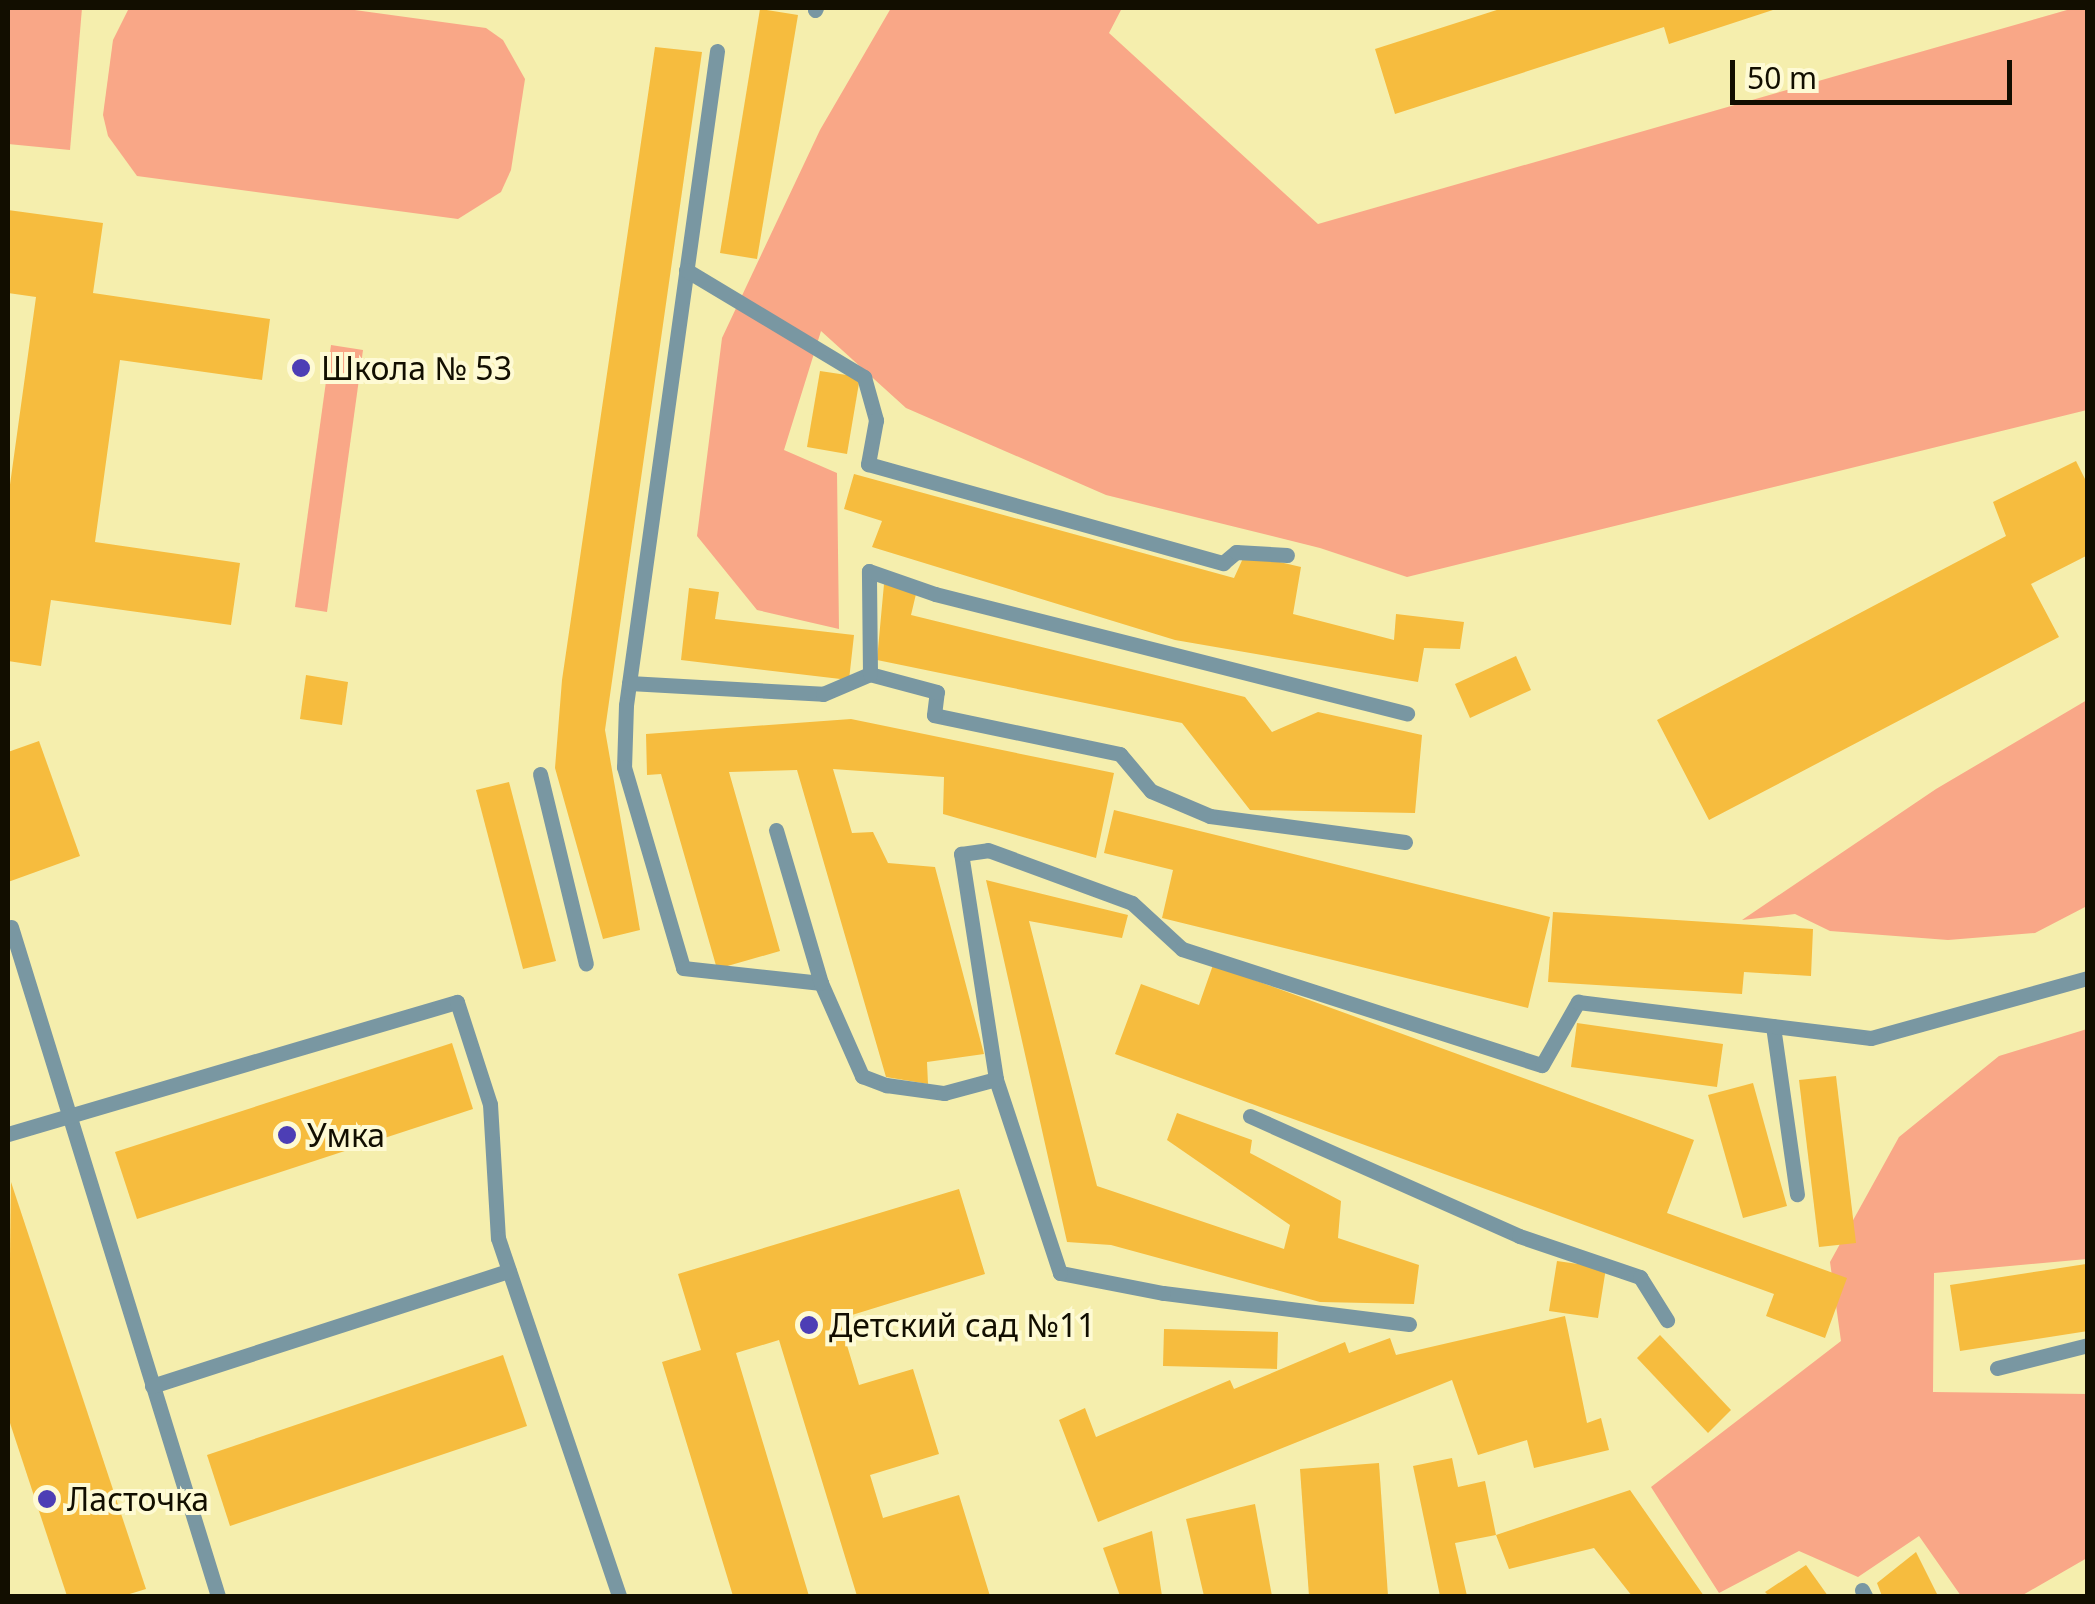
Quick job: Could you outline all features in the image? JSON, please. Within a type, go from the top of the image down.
[{"type":"lane","points":[[717,51],[629,683],[624,768],[684,968],[821,984]]},
{"type":"lane","points":[[686,270],[864,377],[876,420],[868,464],[1223,563],[1236,552],[1288,555]]},
{"type":"lane","points":[[870,674],[869,571],[935,594],[1407,713]]},
{"type":"lane","points":[[629,683],[823,694],[870,674],[936,692],[934,716],[1120,754],[1151,792],[1210,816],[1405,842]]},
{"type":"lane","points":[[540,774],[586,964]]},
{"type":"lane","points":[[776,830],[821,984],[862,1076],[886,1085],[944,1093],[996,1079]]},
{"type":"lane","points":[[1409,1324],[1163,1293],[1060,1273],[996,1079],[961,854],[988,850],[1132,903],[1182,950],[1542,1064],[1578,1002],[1871,1038],[2088,978]]},
{"type":"lane","points":[[11,927],[218,1596]]},
{"type":"lane","points":[[8,1134],[457,1002],[490,1104],[498,1238],[620,1596]]},
{"type":"lane","points":[[1773,1026],[1797,1194]]},
{"type":"lane","points":[[1250,1116],[1519,1236],[1640,1276],[1667,1320]]},
{"type":"lane","points":[[152,1386],[510,1271]]},
{"type":"lane","points":[[1997,1368],[2088,1345]]},
{"type":"shaded area","points":[[8,8],[82,8],[70,150],[8,144]]},
{"type":"shaded area","points":[[129,8],[340,8],[486,28],[503,40],[525,79],[511,170],[501,192],[458,219],[137,176],[108,136],[103,115],[113,40]]},
{"type":"shaded area","points":[[891,8],[1122,8],[1109,33],[1318,224],[2074,8],[2087,8],[2087,410],[1407,577],[1320,548],[1106,495],[906,408],[821,331],[784,450],[837,473],[839,629],[757,610],[697,536],[722,338],[820,130]]},
{"type":"shaded area","points":[[331,345],[363,350],[327,612],[295,607]]},
{"type":"shaded area","points":[[2087,700],[2087,906],[2035,933],[1948,940],[1830,931],[1795,914],[1742,920],[1936,789]]},
{"type":"shaded area","points":[[2087,1029],[2087,1259],[1934,1273],[1933,1392],[2087,1394],[2087,1558],[2021,1596],[1961,1596],[1919,1536],[1858,1577],[1799,1551],[1719,1593],[1651,1487],[1841,1341],[1830,1262],[1899,1137],[1999,1056]]},
{"type":"building","points":[[1503,8],[1779,8],[1669,44],[1664,27],[1395,114],[1375,49]]},
{"type":"building","points":[[760,9],[798,15],[757,259],[720,253]]},
{"type":"building","points":[[655,47],[702,52],[605,730],[640,930],[603,939],[555,768],[562,680]]},
{"type":"building","points":[[8,210],[103,223],[93,293],[270,319],[262,380],[120,360],[95,542],[240,563],[231,625],[51,600],[41,666],[8,661],[8,499],[36,297],[8,293]]},
{"type":"building","points":[[820,371],[860,377],[847,454],[807,447]]},
{"type":"building","points":[[2076,461],[2088,485],[2088,555],[2031,584],[2059,637],[1709,820],[1657,720],[2006,536],[1993,502]]},
{"type":"building","points":[[854,474],[1234,578],[1245,554],[1301,567],[1293,614],[1394,640],[1396,614],[1464,622],[1460,649],[1424,648],[1418,682],[1175,640],[872,547],[882,521],[844,509]]},
{"type":"building","points":[[884,584],[916,594],[911,615],[1245,697],[1272,732],[1318,712],[1422,735],[1415,813],[1250,810],[1182,723],[877,660]]},
{"type":"building","points":[[689,588],[719,592],[715,619],[854,635],[849,680],[681,660]]},
{"type":"building","points":[[1516,656],[1531,690],[1470,718],[1455,684]]},
{"type":"building","points":[[306,675],[348,682],[342,725],[300,719]]},
{"type":"building","points":[[851,719],[1114,773],[1096,858],[943,814],[944,777],[833,769],[852,833],[873,832],[888,863],[935,867],[984,1054],[927,1062],[928,1084],[886,1077],[797,770],[729,772],[780,951],[717,969],[661,774],[647,775],[646,734]]},
{"type":"building","points":[[39,741],[80,856],[8,882],[8,752]]},
{"type":"building","points":[[509,782],[556,961],[523,969],[476,790]]},
{"type":"building","points":[[1114,810],[1550,917],[1528,1008],[1162,918],[1173,870],[1104,853]]},
{"type":"building","points":[[986,880],[1128,915],[1122,938],[1029,921],[1097,1186],[1284,1249],[1290,1225],[1167,1140],[1177,1113],[1252,1140],[1250,1153],[1341,1201],[1338,1238],[1419,1265],[1414,1304],[1320,1302],[1111,1245],[1067,1242]]},
{"type":"building","points":[[1553,912],[1813,929],[1811,976],[1744,972],[1742,994],[1548,982]]},
{"type":"building","points":[[1213,965],[1694,1140],[1667,1213],[1847,1278],[1825,1338],[1766,1316],[1774,1294],[1115,1054],[1141,984],[1199,1005]]},
{"type":"building","points":[[1577,1023],[1723,1044],[1717,1087],[1571,1067]]},
{"type":"building","points":[[452,1043],[473,1109],[137,1219],[115,1152]]},
{"type":"building","points":[[1836,1076],[1856,1243],[1819,1247],[1799,1080]]},
{"type":"building","points":[[1753,1083],[1787,1206],[1743,1218],[1708,1095]]},
{"type":"building","points":[[11,1182],[146,1589],[123,1596],[67,1596],[8,1417]]},
{"type":"building","points":[[959,1189],[985,1274],[839,1319],[859,1385],[913,1369],[939,1454],[870,1475],[883,1518],[959,1495],[990,1596],[857,1596],[779,1340],[736,1353],[809,1596],[733,1596],[662,1362],[701,1350],[678,1274]]},
{"type":"building","points":[[1557,1261],[1606,1268],[1598,1318],[1549,1311]]},
{"type":"building","points":[[2086,1264],[2088,1331],[1960,1351],[1950,1285]]},
{"type":"building","points":[[1565,1316],[1587,1423],[1601,1418],[1609,1450],[1534,1468],[1527,1440],[1478,1455],[1452,1380],[1098,1522],[1059,1420],[1085,1408],[1096,1437],[1230,1380],[1234,1389],[1345,1342],[1349,1353],[1390,1338],[1396,1355]]},
{"type":"building","points":[[1164,1329],[1278,1332],[1277,1369],[1163,1366]]},
{"type":"building","points":[[1660,1335],[1731,1410],[1708,1433],[1637,1358]]},
{"type":"building","points":[[503,1355],[527,1426],[230,1526],[207,1455]]},
{"type":"building","points":[[1452,1458],[1458,1487],[1485,1481],[1496,1535],[1455,1543],[1467,1596],[1440,1596],[1413,1466]]},
{"type":"building","points":[[1379,1463],[1388,1596],[1309,1596],[1300,1469]]},
{"type":"building","points":[[1630,1490],[1704,1596],[1632,1596],[1594,1548],[1509,1569],[1496,1535]]},
{"type":"building","points":[[1255,1504],[1272,1596],[1204,1596],[1186,1519]]},
{"type":"building","points":[[1152,1531],[1162,1596],[1120,1596],[1103,1548]]},
{"type":"building","points":[[1916,1552],[1938,1596],[1882,1596],[1877,1583]]},
{"type":"building","points":[[1806,1565],[1828,1596],[1769,1596],[1765,1592]]},
{"type":"place","name":"Школа № 53","points":[[301,368]]},
{"type":"place","name":"Умка","points":[[287,1135]]},
{"type":"place","name":"Детский сад №11","points":[[809,1325]]},
{"type":"place","name":"Ласточка","points":[[47,1499]]}]
